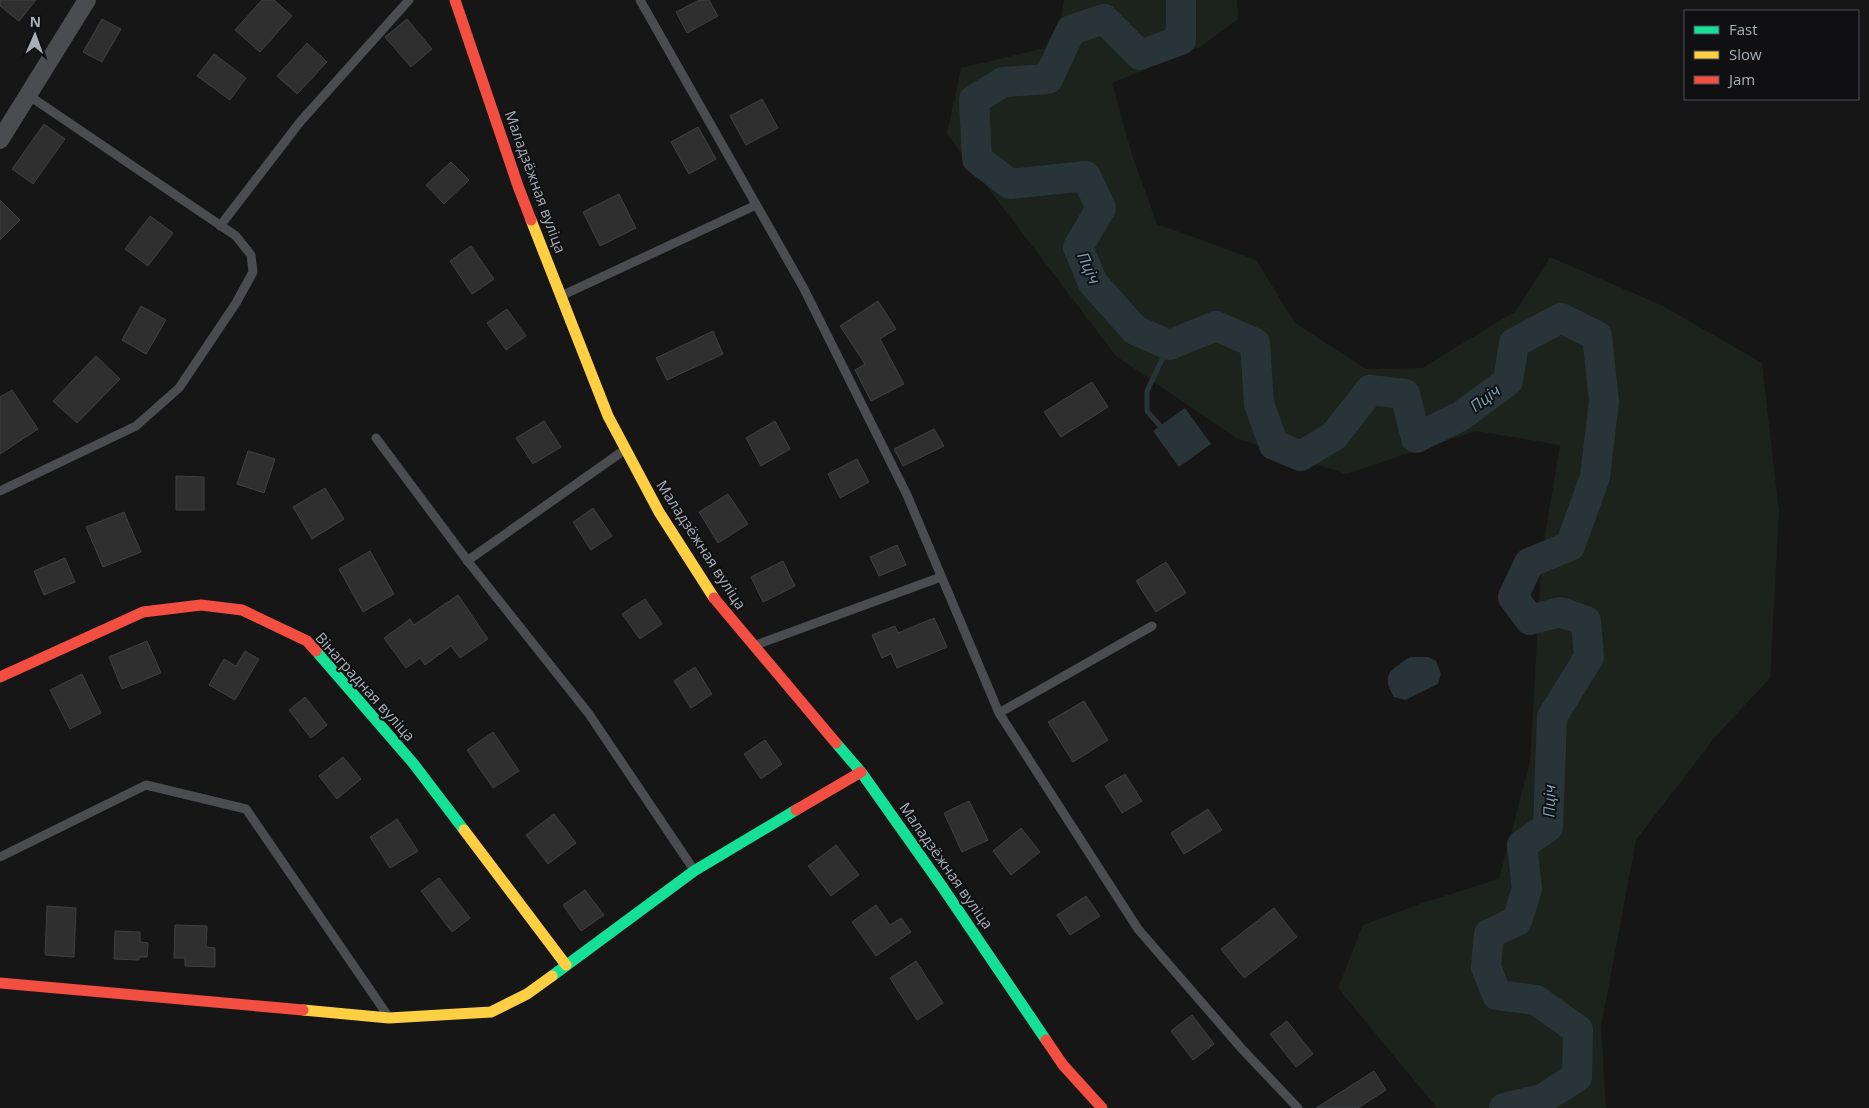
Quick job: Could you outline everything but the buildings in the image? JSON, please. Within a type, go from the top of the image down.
[{"type":"street","points":[[0,140],[87,0]]},
{"type":"street","name":"Маладзёжная вуліца","points":[[455,0],[518,186],[608,416],[659,512],[718,605],[862,772],[1063,1065],[1102,1108]]},
{"type":"street","name":"Вінаградная вуліца","points":[[0,677],[143,612],[201,604],[242,610],[307,641],[413,763],[566,965]]},
{"type":"street","points":[[0,983],[389,1018],[491,1012],[527,994],[694,870],[862,772]]},
{"type":"lane","points":[[220,226],[300,122],[409,0]]},
{"type":"lane","points":[[640,0],[803,287],[902,486],[999,713],[1138,929],[1242,1049],[1298,1108]]},
{"type":"lane","points":[[0,492],[136,426],[179,388],[236,303],[253,272],[251,255],[236,236],[28,95]]},
{"type":"lane","points":[[561,296],[756,205]]},
{"type":"lane","points":[[376,438],[467,561],[589,714],[694,870]]},
{"type":"lane","points":[[467,561],[626,449]]},
{"type":"lane","points":[[753,646],[941,577]]},
{"type":"lane","points":[[999,713],[1152,626]]},
{"type":"lane","points":[[0,856],[146,785],[246,809],[389,1018]]},
{"type":"shaded area","points":[[1064,0],[1237,0],[1238,19],[1200,47],[1112,83],[1132,155],[1157,224],[1256,260],[1295,323],[1366,369],[1422,368],[1516,311],[1550,257],[1663,306],[1762,363],[1779,512],[1770,678],[1715,737],[1636,840],[1601,1027],[1606,1108],[1437,1108],[1338,988],[1363,925],[1422,903],[1499,879],[1530,762],[1542,553],[1560,445],[1476,431],[1346,474],[1236,438],[1116,356],[947,134],[961,68],[1045,48],[1062,14]]},
{"type":"shaded area","points":[[1185,408],[1211,444],[1179,467],[1153,431]]},
{"type":"shaded area","points":[[1410,657],[1428,657],[1436,661],[1441,674],[1438,684],[1405,700],[1394,697],[1388,683],[1388,678],[1393,669]]},
{"type":"waterway","name":"Пціч","points":[[1181,0],[1181,40],[1140,55],[1104,19],[1071,30],[1048,79],[1003,82],[974,100],[977,159],[1010,184],[1086,176],[1101,208],[1078,247],[1093,283],[1135,330],[1169,345],[1216,326],[1255,343],[1259,404],[1274,445],[1301,456],[1334,436],[1370,390],[1405,394],[1416,438],[1461,416],[1508,381],[1514,343],[1561,318],[1597,336],[1604,401],[1595,477],[1570,546],[1529,563],[1513,597],[1530,620],[1560,612],[1586,621],[1589,657],[1552,717],[1548,827],[1522,845],[1527,889],[1517,921],[1489,934],[1486,967],[1497,995],[1536,1000],[1578,1030],[1577,1077],[1542,1099],[1504,1108]]},
{"type":"waterway","points":[[1160,426],[1147,411],[1147,391],[1169,345]]},
{"type":"traffic: fast","points":[[316,651],[413,763],[464,830]]},
{"type":"traffic: fast","points":[[836,743],[861,772],[941,885],[1046,1040]]},
{"type":"traffic: fast","points":[[552,976],[694,871],[796,810]]},
{"type":"traffic: slow","points":[[531,220],[608,416],[659,512],[714,598]]},
{"type":"traffic: slow","points":[[464,830],[566,965]]},
{"type":"traffic: slow","points":[[303,1010],[389,1018],[491,1012],[527,994],[552,976]]},
{"type":"traffic: jam","points":[[455,0],[531,220]]},
{"type":"traffic: jam","points":[[714,598],[836,743]]},
{"type":"traffic: jam","points":[[0,677],[143,612],[201,605],[242,610],[307,641],[316,651]]},
{"type":"traffic: jam","points":[[796,810],[861,772]]},
{"type":"traffic: jam","points":[[0,983],[303,1010]]},
{"type":"traffic: jam","points":[[1046,1040],[1063,1065],[1102,1108]]}]
